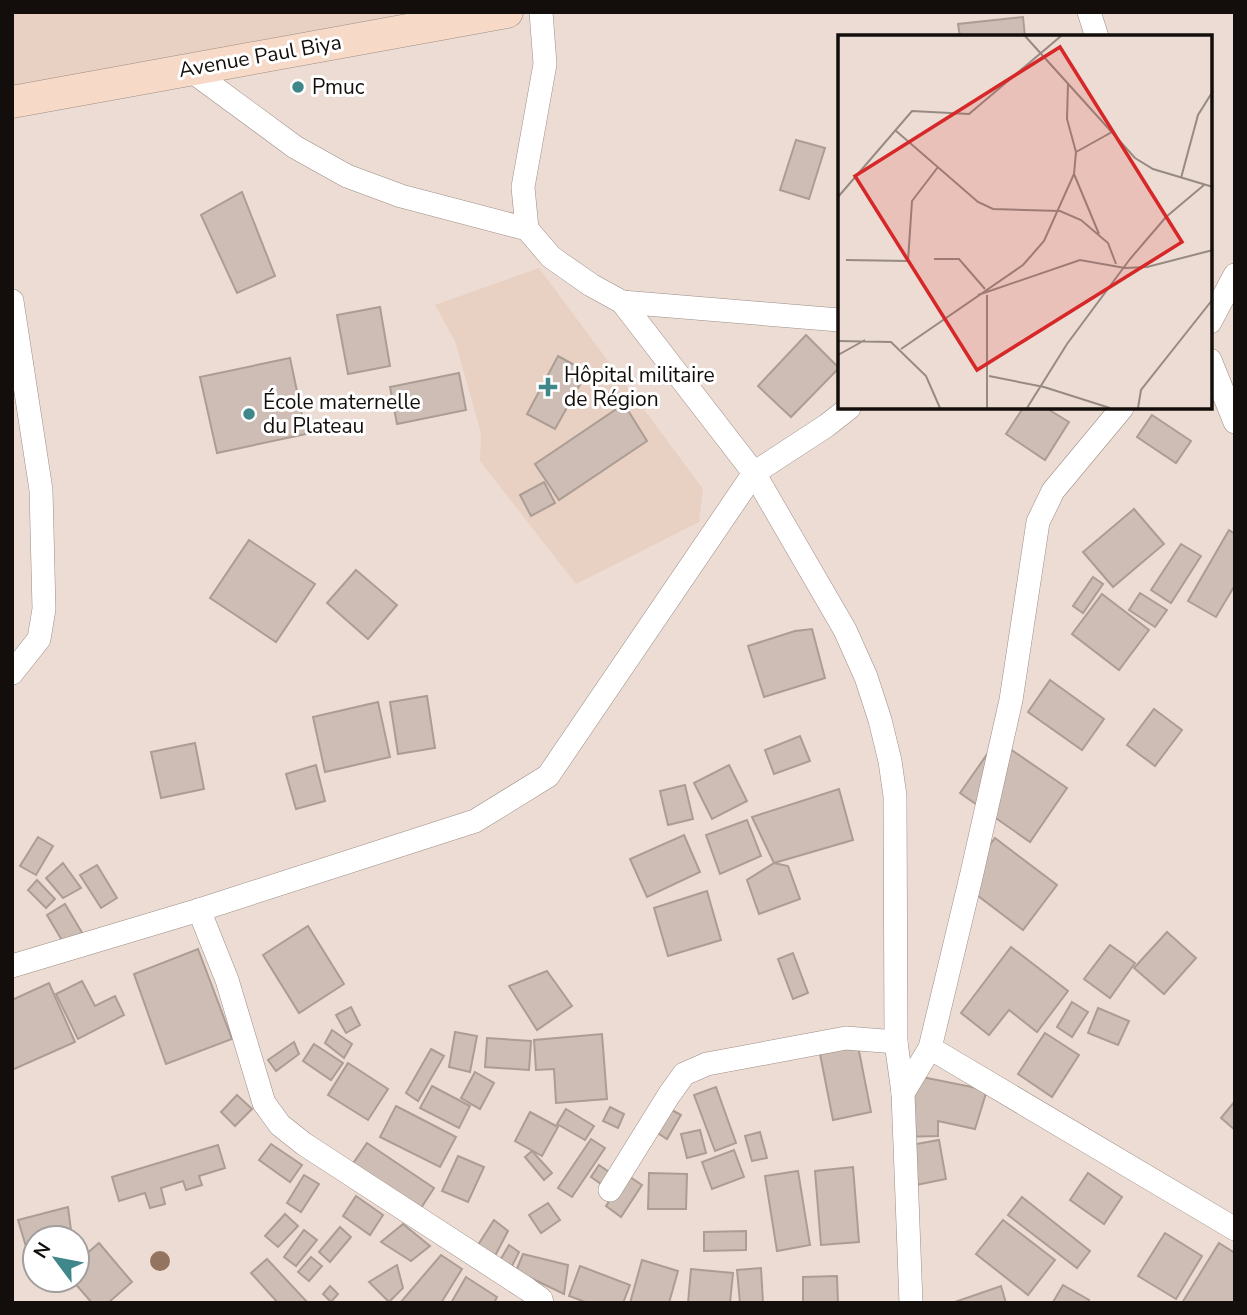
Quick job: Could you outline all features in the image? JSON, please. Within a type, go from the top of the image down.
[{"type":"main road","name":"Avenue Paul Biya","points":[[12,102],[507,12]]},
{"type":"street","points":[[527,229],[523,187],[545,64],[541,12]]},
{"type":"street","points":[[1089,12],[1096,35]]},
{"type":"street","points":[[189,69],[295,147],[347,176],[401,196],[527,229],[551,257],[590,285],[622,302],[838,320]]},
{"type":"street","points":[[1212,318],[1235,275]]},
{"type":"street","points":[[12,301],[41,490],[44,609],[39,639],[12,673]]},
{"type":"street","points":[[622,302],[754,473],[845,630],[866,677],[880,720],[895,796],[896,1042],[904,1093],[911,1303]]},
{"type":"street","points":[[1212,365],[1235,422]]},
{"type":"street","points":[[12,966],[199,910],[475,821],[548,776],[754,473],[846,410]]},
{"type":"street","points":[[904,1093],[930,1048],[1012,700],[1038,522],[1053,491],[1120,410]]},
{"type":"street","points":[[199,910],[227,980],[264,1104],[280,1125],[304,1144],[527,1289],[541,1299],[542,1303]]},
{"type":"street","points":[[610,1190],[684,1074],[708,1064],[846,1038],[897,1014]]},
{"type":"street","points":[[846,1038],[896,1042]]},
{"type":"street","points":[[930,1048],[1235,1229]]},
{"type":"shaded area","points":[[12,12],[505,12],[12,100]]},
{"type":"shaded area","name":"Hôpital militaire de Région","points":[[539,268],[703,489],[699,522],[576,584],[480,461],[481,433],[455,341],[435,305]]},
{"type":"building","points":[[1023,17],[1025,35],[960,35],[958,24]]},
{"type":"building","points":[[796,140],[825,148],[809,199],[780,190]]},
{"type":"building","points":[[242,192],[275,276],[237,293],[201,215]]},
{"type":"building","points":[[380,307],[390,366],[348,374],[337,315]]},
{"type":"building","points":[[806,335],[838,367],[791,417],[758,386]]},
{"type":"building","points":[[558,356],[587,372],[555,429],[527,414]]},
{"type":"building","points":[[290,358],[306,434],[217,453],[200,377]]},
{"type":"building","points":[[459,373],[466,410],[397,424],[390,387]]},
{"type":"building","points":[[624,404],[647,441],[559,500],[535,464]]},
{"type":"building","points":[[1022,410],[1049,410],[1069,422],[1045,460],[1006,434]]},
{"type":"building","points":[[1152,415],[1191,441],[1176,463],[1137,437]]},
{"type":"building","points":[[544,482],[555,503],[531,516],[520,495]]},
{"type":"building","points":[[1134,509],[1164,544],[1113,587],[1083,552]]},
{"type":"building","points":[[1229,530],[1235,534],[1235,585],[1216,617],[1188,601]]},
{"type":"building","points":[[249,540],[315,584],[276,642],[210,598]]},
{"type":"building","points":[[1181,544],[1201,556],[1171,603],[1151,590]]},
{"type":"building","points":[[356,570],[397,605],[368,639],[327,603]]},
{"type":"building","points":[[1093,577],[1103,584],[1083,613],[1073,606]]},
{"type":"building","points":[[1140,593],[1167,610],[1155,627],[1129,610]]},
{"type":"building","points":[[1102,594],[1149,630],[1119,670],[1072,634]]},
{"type":"building","points":[[812,629],[825,678],[764,697],[748,646],[795,631]]},
{"type":"building","points":[[1050,680],[1104,719],[1082,750],[1028,712]]},
{"type":"building","points":[[427,696],[435,748],[398,754],[390,702]]},
{"type":"building","points":[[378,702],[390,757],[325,772],[313,717]]},
{"type":"building","points":[[1154,709],[1182,730],[1155,766],[1127,745]]},
{"type":"building","points":[[800,736],[810,761],[774,774],[765,750]]},
{"type":"building","points":[[997,740],[1067,788],[1030,842],[960,793]]},
{"type":"building","points":[[195,743],[204,789],[161,798],[151,752]]},
{"type":"building","points":[[316,765],[325,801],[296,809],[286,774]]},
{"type":"building","points":[[729,765],[747,801],[712,819],[694,783]]},
{"type":"building","points":[[685,785],[693,819],[668,825],[660,791]]},
{"type":"building","points":[[839,789],[853,840],[774,863],[752,817]]},
{"type":"building","points":[[747,820],[761,856],[720,874],[706,835]]},
{"type":"building","points":[[684,835],[700,872],[647,897],[630,859]]},
{"type":"building","points":[[38,837],[53,846],[36,875],[20,866]]},
{"type":"building","points":[[995,838],[1057,885],[1023,930],[961,883]]},
{"type":"building","points":[[63,863],[81,888],[63,898],[46,878]]},
{"type":"building","points":[[774,863],[788,866],[800,899],[759,914],[747,880]]},
{"type":"building","points":[[97,865],[117,898],[101,908],[80,875]]},
{"type":"building","points":[[37,880],[55,899],[46,908],[28,890]]},
{"type":"building","points":[[707,891],[721,940],[668,956],[654,908]]},
{"type":"building","points":[[65,904],[84,936],[66,947],[47,915]]},
{"type":"building","points":[[308,926],[344,984],[299,1013],[263,955]]},
{"type":"building","points":[[1167,932],[1196,958],[1164,994],[1134,968]]},
{"type":"building","points":[[1110,945],[1135,963],[1110,998],[1084,979]]},
{"type":"building","points":[[1011,947],[1068,991],[1037,1032],[1009,1010],[989,1035],[961,1013]]},
{"type":"building","points":[[198,949],[232,1039],[166,1064],[134,974]]},
{"type":"building","points":[[793,953],[808,993],[793,999],[778,959]]},
{"type":"building","points":[[547,971],[572,1006],[537,1030],[509,986]]},
{"type":"building","points":[[82,981],[95,1006],[115,996],[124,1015],[78,1039],[56,994]]},
{"type":"building","points":[[49,983],[75,1042],[12,1070],[12,1000]]},
{"type":"building","points":[[1072,1002],[1088,1012],[1072,1037],[1057,1027]]},
{"type":"building","points":[[351,1007],[360,1025],[346,1033],[336,1015]]},
{"type":"building","points":[[1098,1008],[1129,1021],[1118,1045],[1088,1033]]},
{"type":"building","points":[[332,1030],[352,1044],[344,1058],[325,1043]]},
{"type":"building","points":[[455,1032],[477,1036],[470,1072],[449,1067]]},
{"type":"building","points":[[1045,1033],[1079,1055],[1052,1097],[1018,1074]]},
{"type":"building","points":[[602,1034],[607,1099],[556,1103],[554,1069],[536,1070],[534,1040]]},
{"type":"building","points":[[487,1038],[531,1041],[529,1070],[485,1067]]},
{"type":"building","points":[[294,1042],[299,1054],[276,1071],[268,1060]]},
{"type":"building","points":[[314,1044],[343,1063],[331,1080],[303,1061]]},
{"type":"building","points":[[858,1046],[871,1112],[833,1120],[820,1054]]},
{"type":"building","points":[[431,1049],[444,1056],[418,1101],[406,1093]]},
{"type":"building","points":[[348,1063],[388,1089],[368,1120],[328,1095]]},
{"type":"building","points":[[475,1072],[494,1083],[480,1109],[461,1098]]},
{"type":"building","points":[[922,1077],[987,1090],[975,1129],[938,1121],[938,1136],[898,1137]]},
{"type":"building","points":[[432,1086],[470,1106],[459,1128],[420,1108]]},
{"type":"building","points":[[716,1087],[736,1143],[715,1151],[694,1095]]},
{"type":"building","points":[[237,1095],[252,1109],[235,1126],[221,1112]]},
{"type":"building","points":[[1235,1101],[1235,1130],[1221,1118]]},
{"type":"building","points":[[396,1106],[456,1137],[440,1167],[380,1137]]},
{"type":"building","points":[[610,1107],[624,1114],[618,1128],[603,1121]]},
{"type":"building","points":[[566,1109],[594,1126],[585,1140],[557,1124]]},
{"type":"building","points":[[670,1109],[681,1115],[667,1139],[656,1132]]},
{"type":"building","points":[[530,1112],[558,1127],[542,1156],[515,1141]]},
{"type":"building","points":[[700,1130],[706,1153],[687,1158],[681,1134]]},
{"type":"building","points":[[760,1132],[767,1158],[752,1161],[745,1136]]},
{"type":"building","points":[[591,1139],[605,1148],[572,1197],[558,1188]]},
{"type":"building","points":[[939,1140],[946,1179],[901,1188],[894,1148]]},
{"type":"building","points":[[367,1143],[434,1188],[419,1211],[352,1165]]},
{"type":"building","points":[[271,1144],[302,1165],[290,1182],[259,1160]]},
{"type":"building","points":[[218,1145],[225,1168],[199,1176],[202,1185],[186,1190],[183,1181],[161,1188],[165,1204],[150,1208],[145,1193],[119,1201],[112,1177]]},
{"type":"building","points":[[734,1150],[744,1177],[712,1189],[702,1162]]},
{"type":"building","points":[[532,1151],[552,1173],[544,1180],[525,1157]]},
{"type":"building","points":[[458,1156],[484,1167],[468,1202],[442,1191]]},
{"type":"building","points":[[599,1165],[612,1174],[604,1186],[591,1177]]},
{"type":"building","points":[[853,1167],[859,1242],[821,1245],[815,1171]]},
{"type":"building","points":[[798,1171],[810,1245],[777,1251],[765,1176]]},
{"type":"building","points":[[649,1173],[687,1174],[686,1209],[648,1209]]},
{"type":"building","points":[[1088,1173],[1122,1197],[1104,1224],[1070,1200]]},
{"type":"building","points":[[304,1175],[319,1184],[301,1212],[287,1203]]},
{"type":"building","points":[[627,1175],[642,1185],[621,1217],[606,1206]]},
{"type":"building","points":[[356,1196],[383,1215],[370,1235],[343,1216]]},
{"type":"building","points":[[1022,1197],[1090,1251],[1077,1268],[1008,1215]]},
{"type":"building","points":[[548,1203],[560,1220],[541,1233],[529,1215]]},
{"type":"building","points":[[68,1207],[70,1224],[21,1224],[21,1230],[18,1220]]},
{"type":"building","points":[[285,1214],[298,1226],[278,1247],[265,1236]]},
{"type":"building","points":[[494,1220],[508,1231],[495,1256],[476,1248]]},
{"type":"building","points":[[1003,1220],[1055,1260],[1028,1295],[976,1254]]},
{"type":"building","points":[[403,1224],[430,1246],[411,1261],[381,1242]]},
{"type":"building","points":[[340,1227],[351,1237],[330,1262],[319,1252]]},
{"type":"building","points":[[304,1230],[317,1240],[296,1266],[284,1257]]},
{"type":"building","points":[[746,1231],[746,1250],[704,1251],[704,1232]]},
{"type":"building","points":[[1165,1233],[1202,1256],[1176,1299],[1138,1276]]},
{"type":"building","points":[[99,1243],[132,1282],[108,1303],[92,1303],[84,1294],[91,1294],[91,1250]]},
{"type":"building","points":[[1219,1243],[1235,1253],[1235,1303],[1182,1303]]},
{"type":"building","points":[[509,1245],[519,1252],[511,1268],[499,1262]]},
{"type":"building","points":[[523,1254],[568,1265],[564,1294],[516,1271]]},
{"type":"building","points":[[441,1255],[462,1269],[441,1303],[400,1303]]},
{"type":"building","points":[[311,1257],[322,1266],[309,1281],[298,1272]]},
{"type":"building","points":[[267,1259],[308,1303],[278,1303],[251,1273]]},
{"type":"building","points":[[642,1260],[678,1271],[669,1303],[630,1303]]},
{"type":"building","points":[[397,1265],[403,1288],[389,1302],[369,1282]]},
{"type":"building","points":[[580,1266],[630,1285],[623,1303],[588,1303],[569,1296]]},
{"type":"building","points":[[761,1268],[763,1303],[740,1303],[737,1270]]},
{"type":"building","points":[[691,1269],[733,1273],[730,1303],[688,1303]]},
{"type":"building","points":[[837,1276],[838,1303],[803,1303],[803,1277]]},
{"type":"building","points":[[466,1277],[497,1297],[494,1303],[451,1303]]},
{"type":"building","points":[[1063,1285],[1089,1300],[1088,1303],[1053,1302]]},
{"type":"building","points":[[330,1286],[338,1294],[331,1302],[323,1294]]},
{"type":"building","points":[[1001,1286],[1006,1303],[952,1303]]},
{"type":"place","name":"Pmuc","points":[[298,87]]},
{"type":"place","name":"Hôpital militaire de Région","points":[[548,387]]},
{"type":"place","name":"École maternelle du Plateau","points":[[249,414]]}]
